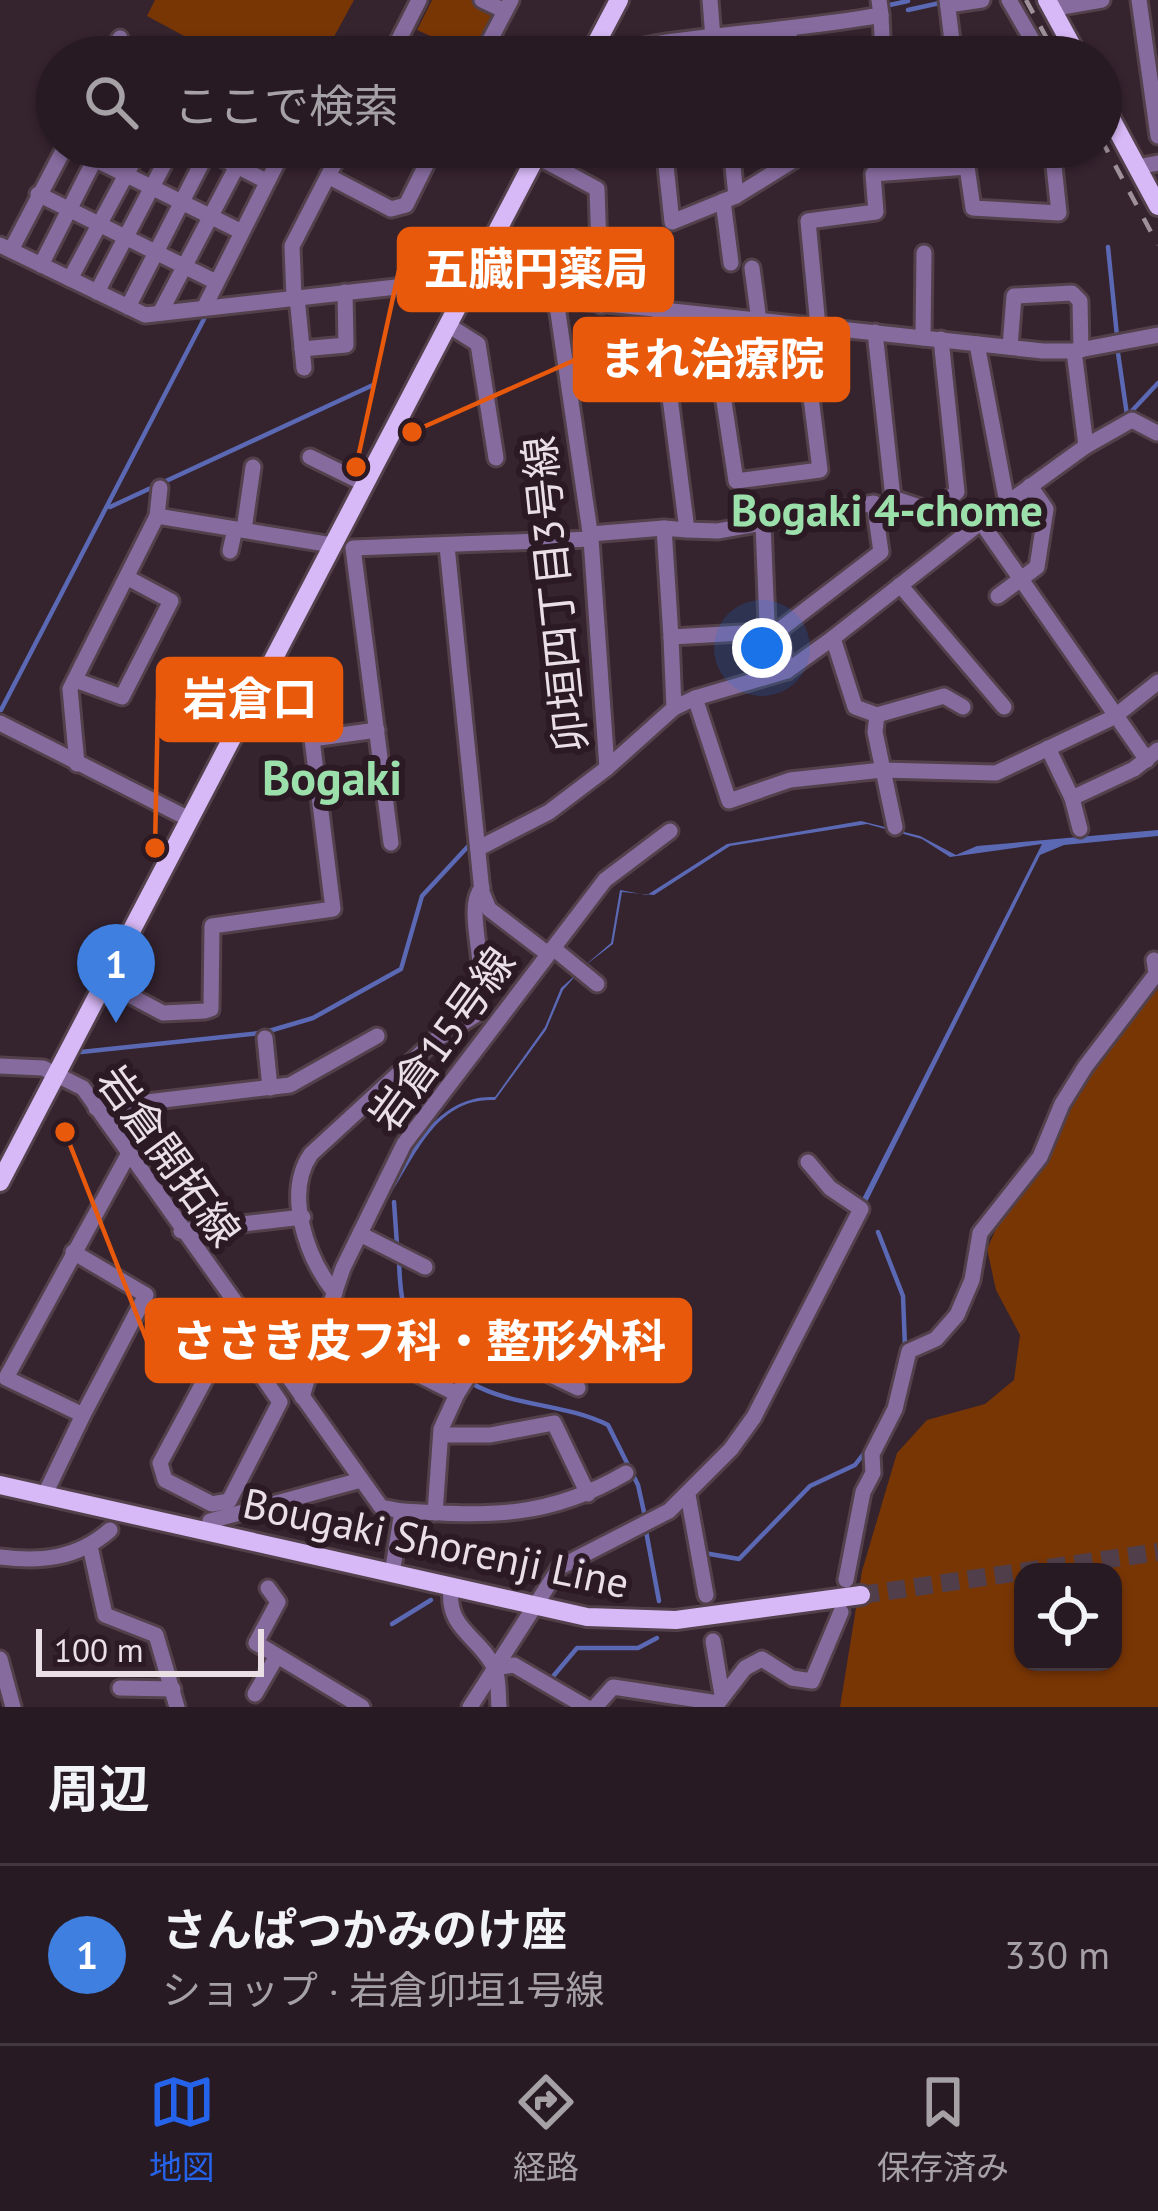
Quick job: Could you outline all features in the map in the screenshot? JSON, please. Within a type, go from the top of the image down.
[{"type":"main road","points":[[600,36],[620,0]]},
{"type":"main road","points":[[1052,4],[1068,36]]},
{"type":"main road","points":[[1122,139],[1158,206]]},
{"type":"main road","points":[[0,1182],[529,168]]},
{"type":"main road","name":"Bougaki Shorenji Line","points":[[0,1485],[535,1607],[640,1622],[861,1595]]},
{"type":"street","points":[[401,36],[419,0]]},
{"type":"street","points":[[482,0],[508,6],[493,36]]},
{"type":"street","points":[[710,0],[717,36]]},
{"type":"street","points":[[952,36],[948,3],[982,0]]},
{"type":"street","points":[[1052,4],[1098,0]]},
{"type":"street","points":[[1139,0],[1158,136]]},
{"type":"street","points":[[1011,2],[1030,36]]},
{"type":"street","points":[[738,36],[789,31],[880,7]]},
{"type":"street","points":[[789,31],[789,36]]},
{"type":"street","points":[[55,168],[5,247],[145,315],[414,284],[1010,347],[1078,351],[1158,334]]},
{"type":"street","points":[[41,265],[90,168]]},
{"type":"street","points":[[118,168],[240,231]]},
{"type":"street","points":[[70,279],[129,168]]},
{"type":"street","points":[[98,292],[162,168]]},
{"type":"street","points":[[128,307],[197,168]]},
{"type":"street","points":[[160,313],[236,168]]},
{"type":"street","points":[[241,168],[266,181]]},
{"type":"street","points":[[204,308],[273,168]]},
{"type":"street","points":[[304,368],[292,246],[332,168]]},
{"type":"street","points":[[328,176],[391,209],[406,205],[424,168]]},
{"type":"street","points":[[564,168],[597,189],[601,305]]},
{"type":"street","points":[[666,168],[672,222],[729,198],[773,168]]},
{"type":"street","points":[[730,168],[731,263]]},
{"type":"street","points":[[711,316],[736,481],[820,470],[808,221],[876,212],[873,174],[954,168]]},
{"type":"street","points":[[967,168],[973,208],[1059,213],[1054,168]]},
{"type":"street","points":[[38,194],[214,281]]},
{"type":"street","points":[[923,338],[924,253]]},
{"type":"street","points":[[752,268],[759,321]]},
{"type":"street","points":[[302,349],[346,345],[345,292]]},
{"type":"street","points":[[1010,347],[1014,296],[1072,293],[1080,301],[1078,351],[1086,446]]},
{"type":"street","name":"卯垣四丁目3号線","points":[[556,299],[590,537],[607,768]]},
{"type":"street","points":[[659,312],[687,530]]},
{"type":"street","points":[[448,325],[476,340],[496,458]]},
{"type":"street","points":[[875,332],[893,498]]},
{"type":"street","points":[[391,843],[353,548],[763,524],[893,498],[932,511],[958,492],[941,340]]},
{"type":"street","points":[[976,344],[1007,502]]},
{"type":"street","name":"卯垣四丁目3号線","points":[[607,768],[674,708],[787,671],[1086,446],[1132,420],[1156,433]]},
{"type":"street","points":[[310,457],[365,484]]},
{"type":"street","points":[[230,551],[254,467]]},
{"type":"street","points":[[998,596],[1037,567],[1046,509],[1030,486]]},
{"type":"street","points":[[77,764],[68,696],[157,517],[160,488]]},
{"type":"street","points":[[671,638],[778,632],[881,552],[874,503]]},
{"type":"street","points":[[157,517],[332,545]]},
{"type":"street","points":[[981,521],[1114,717],[1152,755],[1072,798]]},
{"type":"street","points":[[763,524],[767,623],[778,632],[787,671]]},
{"type":"street","points":[[664,528],[674,708]]},
{"type":"street","points":[[447,546],[482,888],[488,909],[597,983]]},
{"type":"street","points":[[75,680],[122,698],[171,601],[128,578]]},
{"type":"street","points":[[900,585],[1004,707]]},
{"type":"street","points":[[833,638],[855,707],[877,715],[944,696],[963,707]]},
{"type":"street","points":[[710,809],[790,780],[882,770],[996,773],[1114,717],[1158,682]]},
{"type":"street","points":[[695,698],[729,801]]},
{"type":"street","points":[[877,715],[882,770],[895,826]]},
{"type":"street","points":[[0,723],[189,819]]},
{"type":"street","points":[[105,982],[163,1013],[205,1011],[211,1009],[212,926],[333,910],[312,739],[376,730]]},
{"type":"street","points":[[1048,748],[1072,798],[1080,829]]},
{"type":"street","points":[[481,847],[549,812],[607,768]]},
{"type":"street","name":"岩倉15号線","points":[[302,1396],[334,1293],[404,1144],[605,880],[670,831]]},
{"type":"street","points":[[476,1014],[482,955],[474,905],[482,888]]},
{"type":"street","points":[[846,1580],[863,1492],[873,1473],[872,1454],[895,1409],[909,1351],[936,1339],[956,1315],[972,1280],[980,1233],[1040,1157],[1085,1067],[1156,974],[1154,960]]},
{"type":"street","points":[[476,1014],[495,1030]]},
{"type":"street","points":[[334,1293],[307,1238],[295,1186],[311,1154],[435,1040],[476,1014]]},
{"type":"street","points":[[96,1108],[290,1085],[376,1036]]},
{"type":"street","points":[[265,1038],[271,1088]]},
{"type":"street","points":[[0,1066],[56,1072]]},
{"type":"street","name":"岩倉開拓線","points":[[56,1072],[83,1088],[381,1507],[402,1511]]},
{"type":"street","points":[[83,1414],[3,1377],[128,1155]]},
{"type":"street","points":[[470,1707],[560,1567],[652,1523],[688,1496],[754,1417],[861,1209],[830,1188],[808,1162]]},
{"type":"street","points":[[181,1231],[303,1217]]},
{"type":"street","points":[[360,1234],[425,1267]]},
{"type":"street","points":[[45,1494],[146,1294],[74,1252]]},
{"type":"street","points":[[435,1513],[441,1435],[457,1394],[509,1311]]},
{"type":"street","points":[[231,1330],[280,1402],[229,1501],[212,1504],[165,1480],[160,1463],[231,1330],[240,1314]]},
{"type":"street","points":[[323,1326],[457,1394]]},
{"type":"street","points":[[488,1345],[578,1388]]},
{"type":"street","points":[[441,1435],[490,1435],[554,1423],[588,1494]]},
{"type":"street","points":[[392,1574],[402,1511],[471,1517],[517,1514],[588,1494],[626,1473]]},
{"type":"street","points":[[210,1520],[362,1480]]},
{"type":"street","points":[[688,1496],[706,1595]]},
{"type":"street","points":[[0,1557],[37,1562],[90,1546],[110,1530]]},
{"type":"street","points":[[90,1546],[105,1615],[156,1635],[164,1649],[177,1707]]},
{"type":"street","points":[[268,1588],[278,1602],[256,1643],[334,1699],[362,1707]]},
{"type":"street","points":[[452,1588],[449,1607],[456,1624],[494,1668],[500,1707]]},
{"type":"street","points":[[719,1702],[753,1661],[762,1659],[792,1678],[812,1681],[841,1612]]},
{"type":"street","points":[[713,1641],[719,1702]]},
{"type":"street","points":[[254,1694],[277,1656]]},
{"type":"street","points":[[0,1659],[14,1707]]},
{"type":"street","points":[[494,1668],[514,1665],[591,1707],[613,1687],[631,1686],[719,1702]]},
{"type":"street","points":[[121,1688],[173,1689]]},
{"type":"shaded area","points":[[155,0],[354,0],[334,36],[184,36],[147,16]]},
{"type":"shaded area","points":[[432,0],[473,0],[499,13],[488,36],[430,36],[417,30]]},
{"type":"shaded area","points":[[1158,989],[1158,1707],[840,1707],[862,1571],[897,1453],[927,1420],[985,1404],[1014,1380],[1020,1335],[996,1290],[987,1249],[1007,1204],[1037,1170],[1064,1112],[1098,1060]]},
{"type":"water","points":[[861,821],[920,836],[956,855],[977,846],[1158,830],[1158,836],[1064,845],[1040,855],[865,1206],[860,1203],[1042,844],[950,857],[922,839],[867,824],[730,846],[654,895],[648,894],[727,844]]},
{"type":"water","points":[[620,890],[640,894],[622,892],[613,944],[583,967],[611,943]]},
{"type":"water","points":[[579,972],[563,990],[546,1030],[495,1100],[475,1102],[443,1118],[390,1195],[406,1160],[429,1128],[458,1105],[495,1097],[545,1027],[561,988]]},
{"type":"waterway","points":[[885,6],[908,1]]},
{"type":"waterway","points":[[908,10],[944,2]]},
{"type":"waterway","points":[[1108,247],[1117,336]]},
{"type":"waterway","points":[[1,710],[204,319]]},
{"type":"waterway","points":[[1118,353],[1127,415]]},
{"type":"waterway","points":[[1129,414],[1158,383]]},
{"type":"waterway","points":[[110,507],[373,385]]},
{"type":"waterway","points":[[269,1031],[313,1018],[401,969],[422,896],[473,841]]},
{"type":"waterway","points":[[81,1052],[260,1033]]},
{"type":"waterway","points":[[394,1202],[397,1245]]},
{"type":"waterway","points":[[878,1232],[903,1296],[905,1347]]},
{"type":"waterway","points":[[399,1261],[410,1322],[452,1367]]},
{"type":"waterway","points":[[471,1383],[504,1397],[608,1425],[638,1485],[646,1521]]},
{"type":"waterway","points":[[704,1553],[739,1559],[810,1486],[855,1465],[865,1452]]},
{"type":"waterway","points":[[646,1531],[659,1601]]},
{"type":"waterway","points":[[392,1624],[431,1600]]},
{"type":"waterway","points":[[550,1680],[577,1648],[638,1648],[657,1638]]},
{"type":"tunnel","points":[[861,1595],[1158,1552]]},
{"type":"railway","points":[[1026,0],[1046,36]]},
{"type":"railway","points":[[1117,168],[1158,245]]},
{"type":"place","name":"まれ治療院","points":[[412,432]]},
{"type":"place","name":"五臓円薬局","points":[[356,467]]},
{"type":"place","name":"岩倉口","points":[[155,848]]},
{"type":"place","name":"さんぱつかみのけ座","points":[[116,1023]]},
{"type":"place","name":"ささき皮フ科・整形外科","points":[[65,1132]]},
{"type":"district","name":"Bogaki 4-chome","points":[[887,510]]},
{"type":"district","name":"Bogaki","points":[[332,778]]}]
